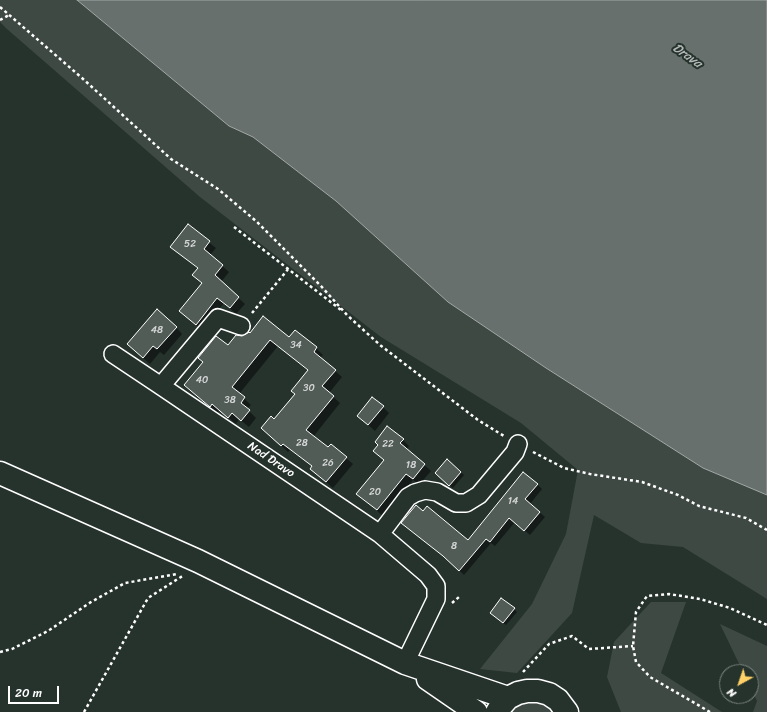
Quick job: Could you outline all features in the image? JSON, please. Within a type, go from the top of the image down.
[{"type":"main road","points":[[0,473],[194,566],[405,663],[503,705],[518,693],[538,691],[549,694],[558,700],[567,712]]},
{"type":"main road","points":[[405,663],[476,712]]},
{"type":"street","points":[[161,386],[218,318],[241,326]]},
{"type":"street","name":"Nad Dravo","points":[[113,354],[380,534],[428,575],[436,586],[436,599],[405,663]]},
{"type":"street","points":[[380,534],[408,497],[415,493],[425,490],[437,492],[456,503],[466,502],[480,495],[515,452],[518,444]]},
{"type":"path","points":[[0,7],[82,78],[171,159],[218,189],[256,221],[321,286],[347,315]]},
{"type":"path","points":[[0,20],[9,15]]},
{"type":"path","points":[[234,227],[289,268],[347,315],[380,345],[472,415],[518,444],[564,468],[590,474],[642,482],[678,495],[700,506],[746,518],[767,530]]},
{"type":"path","points":[[241,326],[289,268]]},
{"type":"path","points":[[0,652],[12,649],[48,631],[91,602],[125,583],[194,566]]},
{"type":"path","points":[[84,712],[148,598],[194,566]]},
{"type":"path","points":[[710,712],[650,677],[636,662],[633,646],[636,612],[647,596],[669,594],[700,599],[730,608],[767,625]]},
{"type":"path","points":[[450,604],[459,597]]},
{"type":"path","points":[[522,672],[548,644],[572,636],[589,648],[633,646]]},
{"type":"shaded area","points":[[0,0],[77,0],[229,126],[253,137],[336,201],[448,302],[546,368],[703,468],[767,495],[767,599],[683,547],[641,543],[594,515],[572,613],[517,673],[480,669],[532,604],[566,534],[578,470],[521,423],[381,337],[200,197],[7,29],[0,22]]},
{"type":"shaded area","points":[[651,602],[686,602],[661,673],[722,712],[621,712],[607,677],[614,642]]},
{"type":"shaded area","points":[[720,624],[767,646],[767,712],[753,712],[756,704],[759,704],[759,664],[739,664]]},
{"type":"shaded area","points":[[524,704],[541,704],[553,712],[512,712]]},
{"type":"water","name":"Drava","points":[[77,0],[767,0],[767,495],[703,468],[546,368],[448,302],[336,201],[253,137],[229,126]]},
{"type":"building","points":[[188,224],[210,241],[204,249],[223,265],[215,275],[239,297],[230,308],[217,298],[196,325],[179,311],[202,283],[192,275],[198,268],[170,247]]},
{"type":"building","points":[[157,309],[177,327],[157,349],[153,346],[143,358],[127,344]]},
{"type":"building","points":[[263,316],[289,337],[295,330],[317,347],[314,352],[336,370],[322,386],[334,396],[306,430],[328,447],[331,444],[347,457],[326,482],[310,469],[312,466],[283,444],[281,446],[261,428],[271,416],[274,419],[295,394],[291,391],[308,370],[270,340],[232,387],[245,397],[241,403],[250,410],[241,421],[232,413],[228,418],[212,404],[210,407],[184,385],[203,362],[198,358],[216,336],[228,345],[236,335],[242,336],[249,332],[250,333]]},
{"type":"building","points":[[372,397],[384,406],[368,425],[357,416]]},
{"type":"building","points":[[387,426],[404,439],[400,443],[425,464],[413,479],[406,474],[377,510],[356,494],[384,460],[373,451],[378,445],[375,442]]},
{"type":"building","points":[[447,459],[461,472],[449,486],[435,473]]},
{"type":"building","points":[[523,472],[538,484],[525,499],[540,512],[524,531],[509,518],[490,542],[486,539],[459,571],[443,556],[401,523],[416,505],[423,511],[427,506],[468,540]]},
{"type":"building","points":[[501,598],[515,608],[503,623],[490,613]]}]
